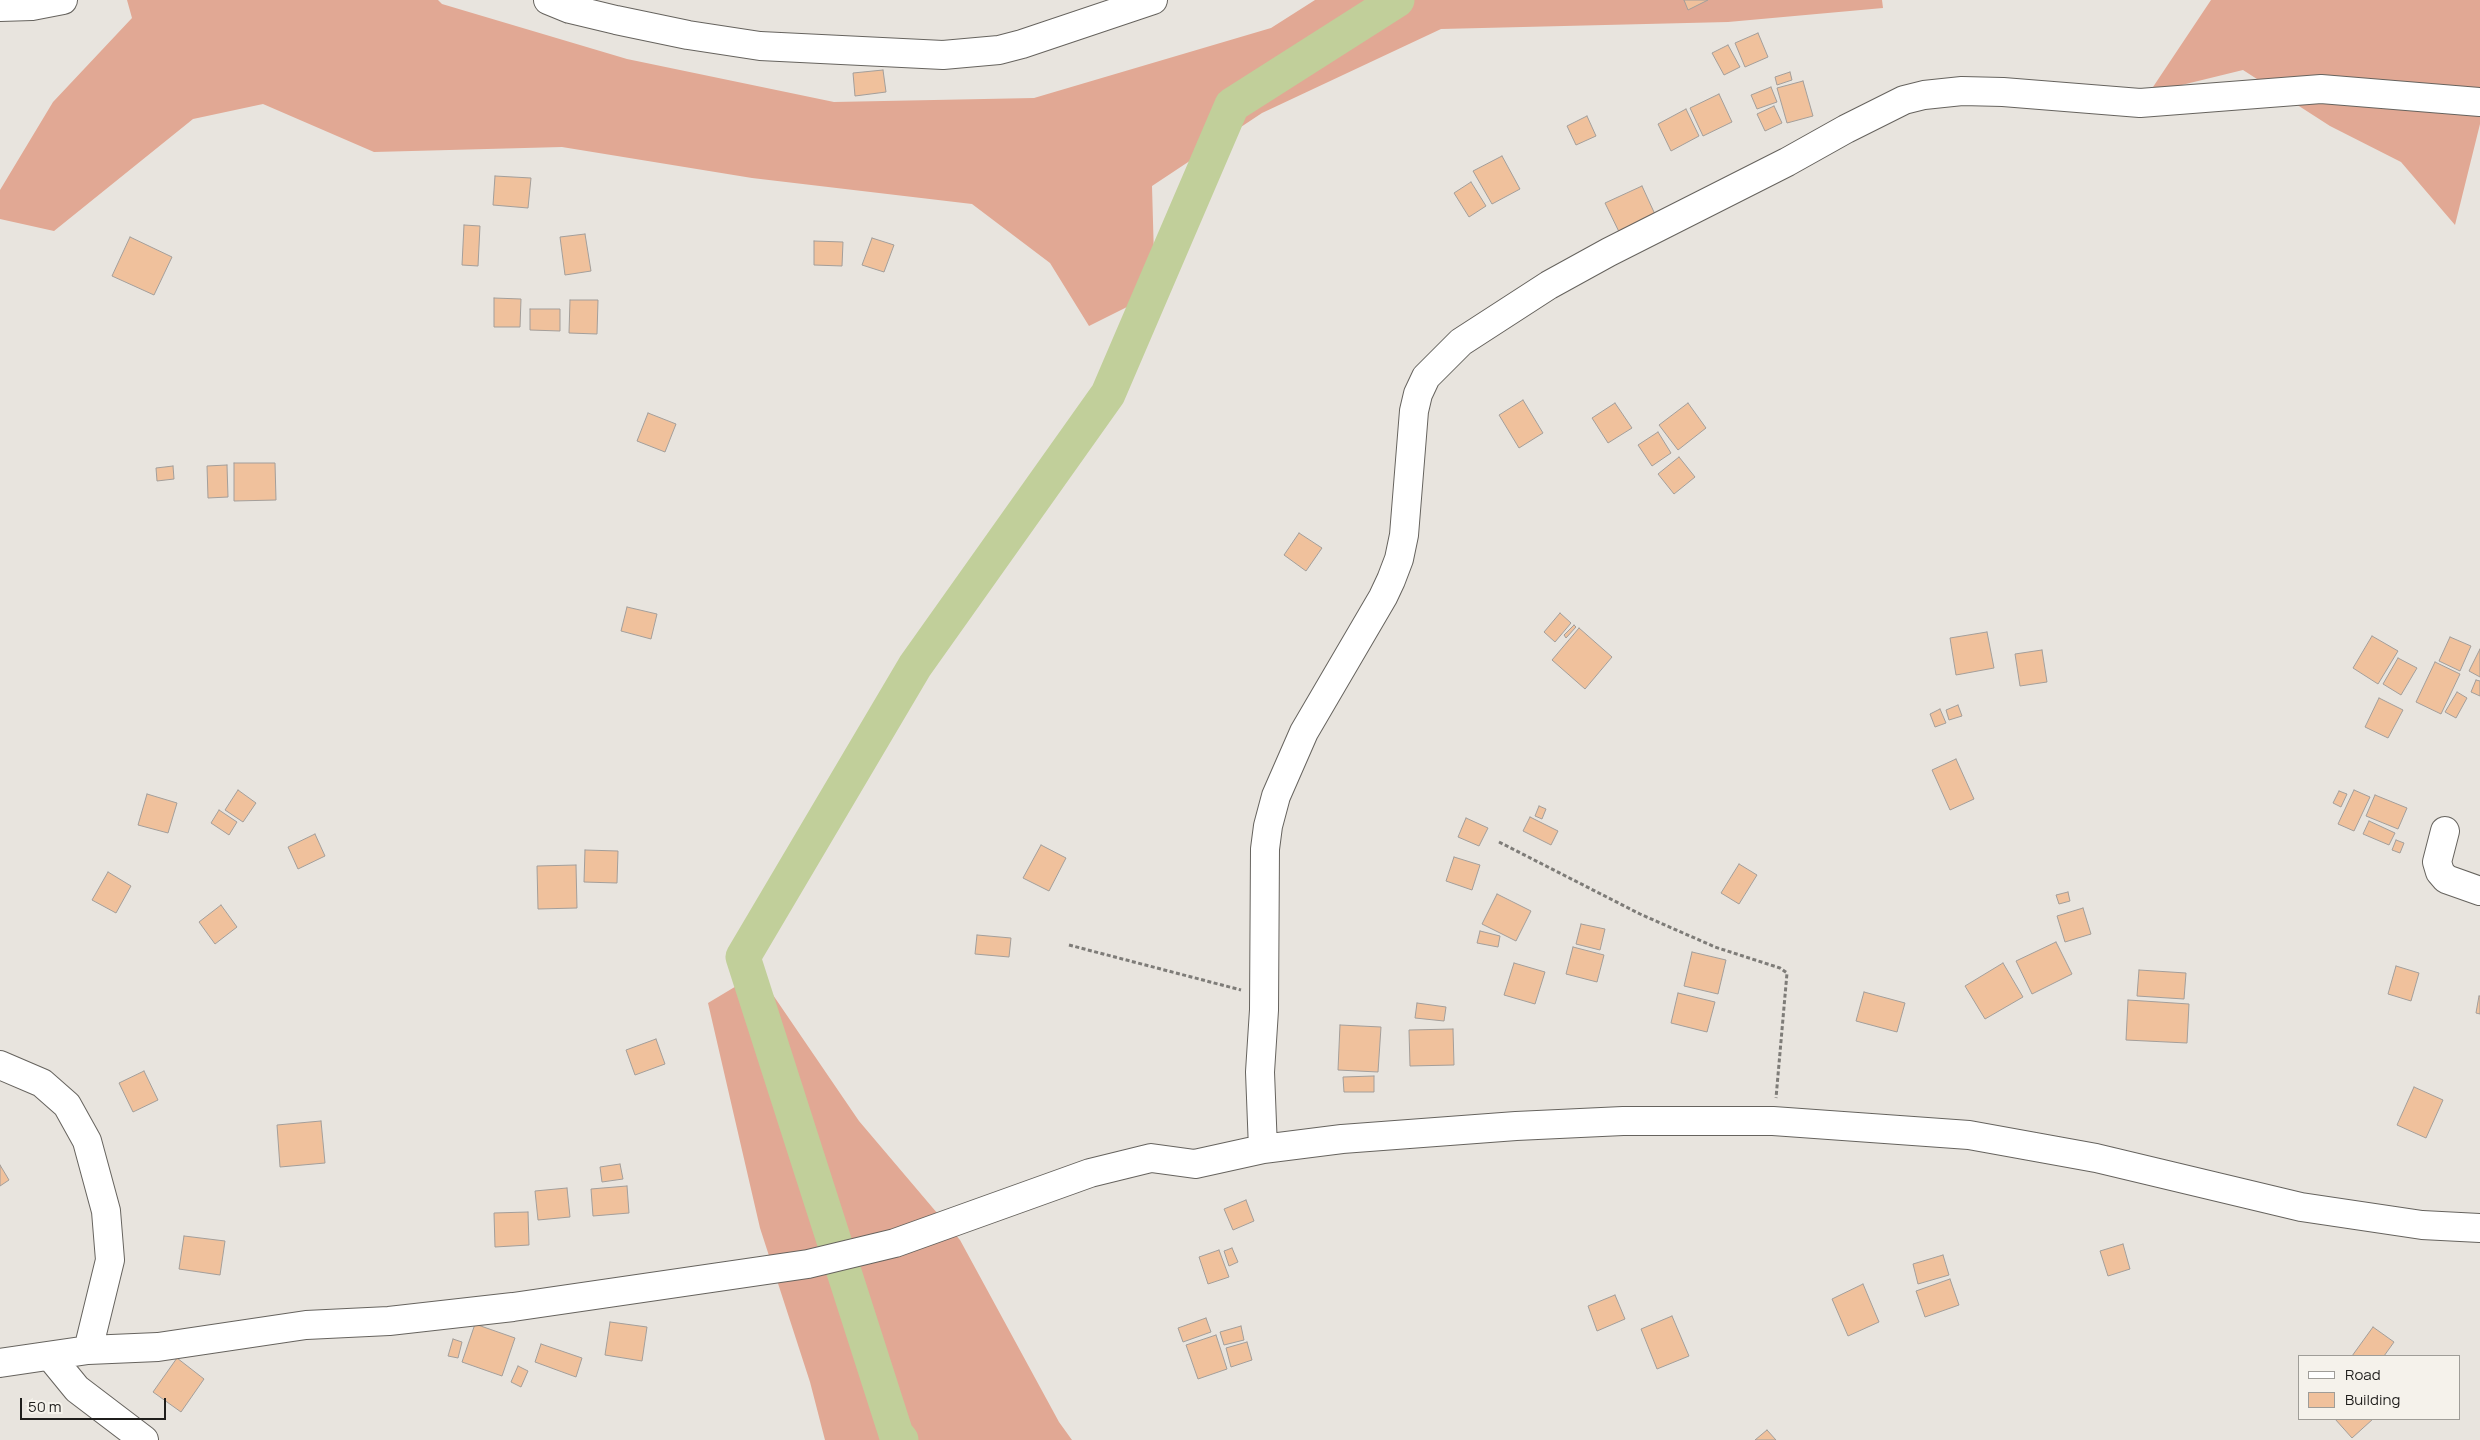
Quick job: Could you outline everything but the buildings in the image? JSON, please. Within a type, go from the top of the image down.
[{"type":"street","points":[[0,8],[32,6],[63,0]]},
{"type":"street","points":[[548,0],[570,9],[616,20],[688,35],[760,46],[943,55],[990,52],[1022,44],[1153,0]]},
{"type":"street","points":[[1263,1149],[1260,1072],[1265,849],[1268,826],[1276,796],[1304,732],[1383,597],[1391,580],[1399,559],[1404,535],[1414,411],[1418,394],[1426,376],[1461,342],[1550,285],[1608,252],[1787,162],[1846,128],[1904,100],[1924,95],[1962,92],[2002,92],[2140,102],[2321,89],[2480,102]]},
{"type":"street","points":[[2445,832],[2437,862],[2440,872],[2446,879],[2480,891]]},
{"type":"street","points":[[0,1065],[42,1083],[48,1088],[67,1105],[87,1141],[106,1211],[110,1260],[88,1350]]},
{"type":"street","points":[[0,1364],[88,1350],[158,1347],[306,1325],[389,1321],[513,1306],[808,1264],[896,1243],[1090,1173],[1151,1158],[1195,1164],[1263,1149],[1342,1139],[1623,1120],[1773,1121],[1969,1135],[2096,1158],[2301,1207],[2422,1225],[2480,1228]]},
{"type":"street","points":[[50,1356],[77,1389],[144,1440]]},
{"type":"path","points":[[1499,842],[1640,914],[1715,947],[1780,968],[1787,974],[1773,1121]]},
{"type":"path","points":[[1069,945],[1263,996]]},
{"type":"shaded area","points":[[127,0],[438,0],[442,4],[627,59],[834,102],[1034,98],[1271,28],[1315,0],[1882,0],[1883,8],[1728,22],[1441,29],[1262,113],[1152,186],[1155,293],[1089,326],[1050,263],[972,204],[752,178],[562,147],[374,152],[263,104],[193,119],[54,231],[0,219],[0,190],[53,102],[132,18]]},
{"type":"shaded area","points":[[2211,0],[2480,0],[2480,124],[2455,225],[2401,162],[2330,126],[2243,70],[2149,93]]},
{"type":"shaded area","points":[[758,973],[859,1121],[960,1240],[1059,1422],[1072,1440],[825,1440],[810,1382],[760,1228],[708,1003]]},
{"type":"waterway","points":[[901,1440],[896,1434],[743,957],[915,666],[1108,394],[1232,105],[1397,0]]}]
